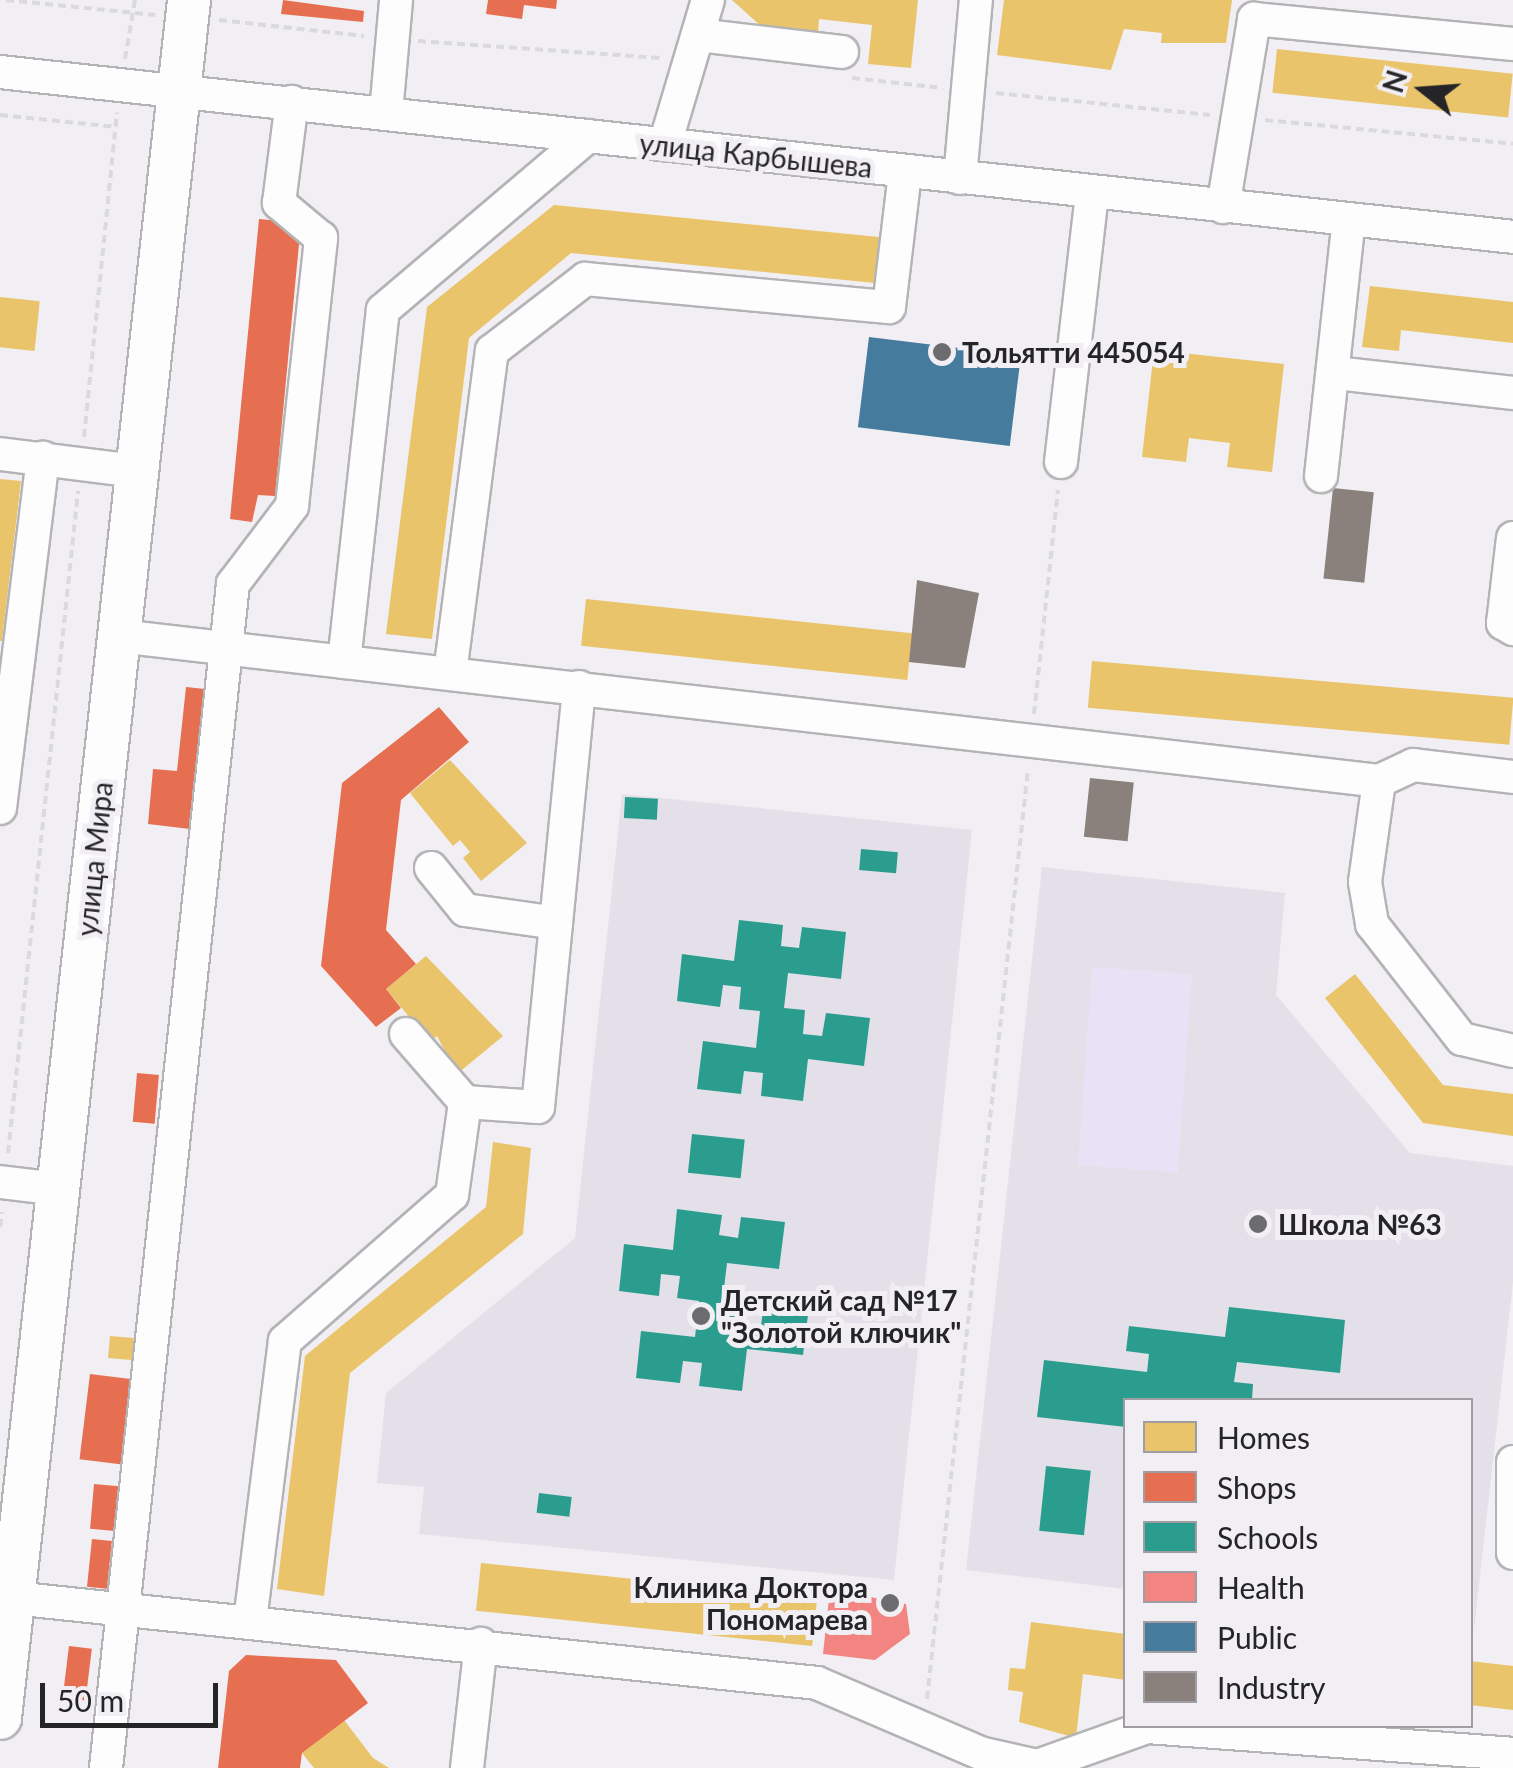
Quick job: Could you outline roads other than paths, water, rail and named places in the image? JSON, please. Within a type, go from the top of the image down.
[{"type":"main road","name":"улица Мира","points":[[0,1718],[189,0]]},
{"type":"street","points":[[386,113],[396,0]]},
{"type":"street","points":[[665,144],[708,0]]},
{"type":"street","points":[[960,178],[976,0]]},
{"type":"street","points":[[1222,207],[1251,10],[1513,44]]},
{"type":"street","points":[[698,34],[842,52]]},
{"type":"street","name":"улица Карбышева","points":[[0,72],[1513,237]]},
{"type":"street","points":[[106,1768],[226,649],[238,569],[292,506],[321,238],[279,203],[292,102]]},
{"type":"street","points":[[344,662],[383,310],[588,136]]},
{"type":"street","points":[[450,673],[492,351],[585,279],[888,307],[905,172]]},
{"type":"street","points":[[1062,462],[1092,193]]},
{"type":"street","points":[[1321,476],[1336,373],[1350,220]]},
{"type":"street","points":[[1336,373],[1513,394]]},
{"type":"street","points":[[0,454],[136,471]]},
{"type":"street","points":[[0,808],[4,739],[43,458]]},
{"type":"street","points":[[1513,538],[1504,622],[1513,629]]},
{"type":"street","points":[[118,636],[1031,734],[1379,781],[1413,765],[1513,776]]},
{"type":"street","points":[[406,1034],[465,1102],[538,1108],[579,687]]},
{"type":"street","points":[[1379,781],[1366,882],[1372,924],[1462,1039],[1513,1052]]},
{"type":"street","points":[[431,868],[466,910],[556,922]]},
{"type":"street","points":[[250,1621],[285,1341],[452,1196],[465,1102]]},
{"type":"street","points":[[2,1183],[58,1189]]},
{"type":"street","points":[[1513,1462],[1513,1553]]},
{"type":"street","points":[[13,1598],[481,1644],[817,1683],[924,1730],[1037,1766],[1144,1728]]},
{"type":"street","points":[[466,1768],[481,1644]]},
{"type":"street","points":[[1156,1728],[1388,1754],[1513,1754]]},
{"type":"place","name":"Тольятти 445054","points":[[942,352]]},
{"type":"place","name":"Школа №63","points":[[1258,1224]]},
{"type":"place","name":"Детский сад №17 \"Золотой ключик\"","points":[[701,1316]]},
{"type":"place","name":"Клиника Доктора Пономарева","points":[[890,1603]]}]
